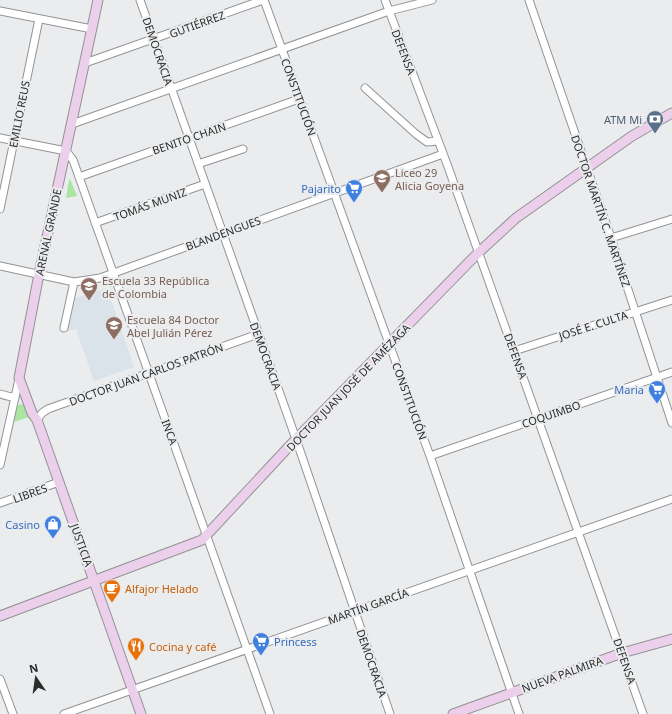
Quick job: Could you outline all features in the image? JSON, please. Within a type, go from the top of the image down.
[{"type":"street","name":"ARENAL GRANDE","points":[[0,465],[15,398],[39,274],[98,0]]},
{"type":"street","name":"DEMOCRACIA","points":[[140,0],[204,184],[296,439],[390,714]]},
{"type":"street","name":"GUTIÉRREZ","points":[[85,63],[263,0]]},
{"type":"street","name":"CONSTITUCIÓN","points":[[263,0],[430,456],[470,570],[510,693],[519,714]]},
{"type":"street","name":"DEFENSA","points":[[384,0],[443,154],[643,714]]},
{"type":"street","points":[[72,124],[388,11],[432,0]]},
{"type":"street","name":"DOCTOR MARTÍN C. MARTÍNEZ","points":[[529,0],[611,238],[634,312],[672,424]]},
{"type":"street","points":[[0,11],[92,29]]},
{"type":"street","name":"EMILIO REUS","points":[[0,209],[39,19]]},
{"type":"street","points":[[365,88],[427,142],[438,141]]},
{"type":"street","name":"BENITO CHAIN","points":[[79,177],[299,99]]},
{"type":"street","name":"DOCTOR JUAN JOSÉ DE AMÉZAGA","points":[[0,616],[198,543],[207,536],[296,439],[390,345],[478,253],[516,218],[632,136],[672,112]]},
{"type":"street","points":[[0,138],[66,151]]},
{"type":"street","points":[[198,164],[243,149]]},
{"type":"street","name":"INCA","points":[[66,151],[73,160],[114,273],[270,714]]},
{"type":"street","name":"BLANDENGUES","points":[[0,266],[74,282],[114,273],[443,154]]},
{"type":"street","name":"TOMÁS MUNIZ","points":[[95,224],[204,184]]},
{"type":"street","points":[[611,238],[672,219]]},
{"type":"street","points":[[64,328],[74,282]]},
{"type":"street","name":"JOSÉ E. CULTA","points":[[514,351],[672,300]]},
{"type":"street","name":"DOCTOR JUAN CARLOS PATRÓN","points":[[37,420],[42,413],[48,409],[258,334]]},
{"type":"street","name":"COQUIMBO","points":[[430,456],[672,372]]},
{"type":"street","name":"JUSTICIA","points":[[19,378],[32,413],[37,420],[141,714]]},
{"type":"street","points":[[0,394],[15,398]]},
{"type":"street","name":"LIBRES","points":[[0,503],[59,482]]},
{"type":"street","name":"MARTÍN GARCÍA","points":[[64,714],[672,499]]},
{"type":"street","name":"NUEVA PALMIRA","points":[[453,714],[622,653],[672,639]]},
{"type":"street","points":[[0,679],[13,714]]},
{"type":"shaded area","points":[[107,288],[134,367],[94,381],[76,329],[63,332],[69,329],[75,298]]},
{"type":"green space","points":[[70,179],[77,196],[66,198],[69,180]]},
{"type":"green space","points":[[20,404],[26,406],[29,417],[14,422],[17,406]]},
{"type":"place","name":"ATM Mi","points":[[655,134]]},
{"type":"place","name":"Liceo 29 Alicia Goyena","points":[[382,193]]},
{"type":"place","name":"Pajarito","points":[[354,203]]},
{"type":"place","name":"Escuela 33 República de Colombia","points":[[89,301]]},
{"type":"place","name":"Escuela 84 Doctor Abel Julián Pérez","points":[[114,340]]},
{"type":"place","name":"Maria","points":[[657,404]]},
{"type":"place","name":"Casino","points":[[53,539]]},
{"type":"place","name":"Alfajor Helado","points":[[112,603]]},
{"type":"place","name":"Princess","points":[[261,656]]},
{"type":"place","name":"Cocina y café","points":[[136,661]]}]
